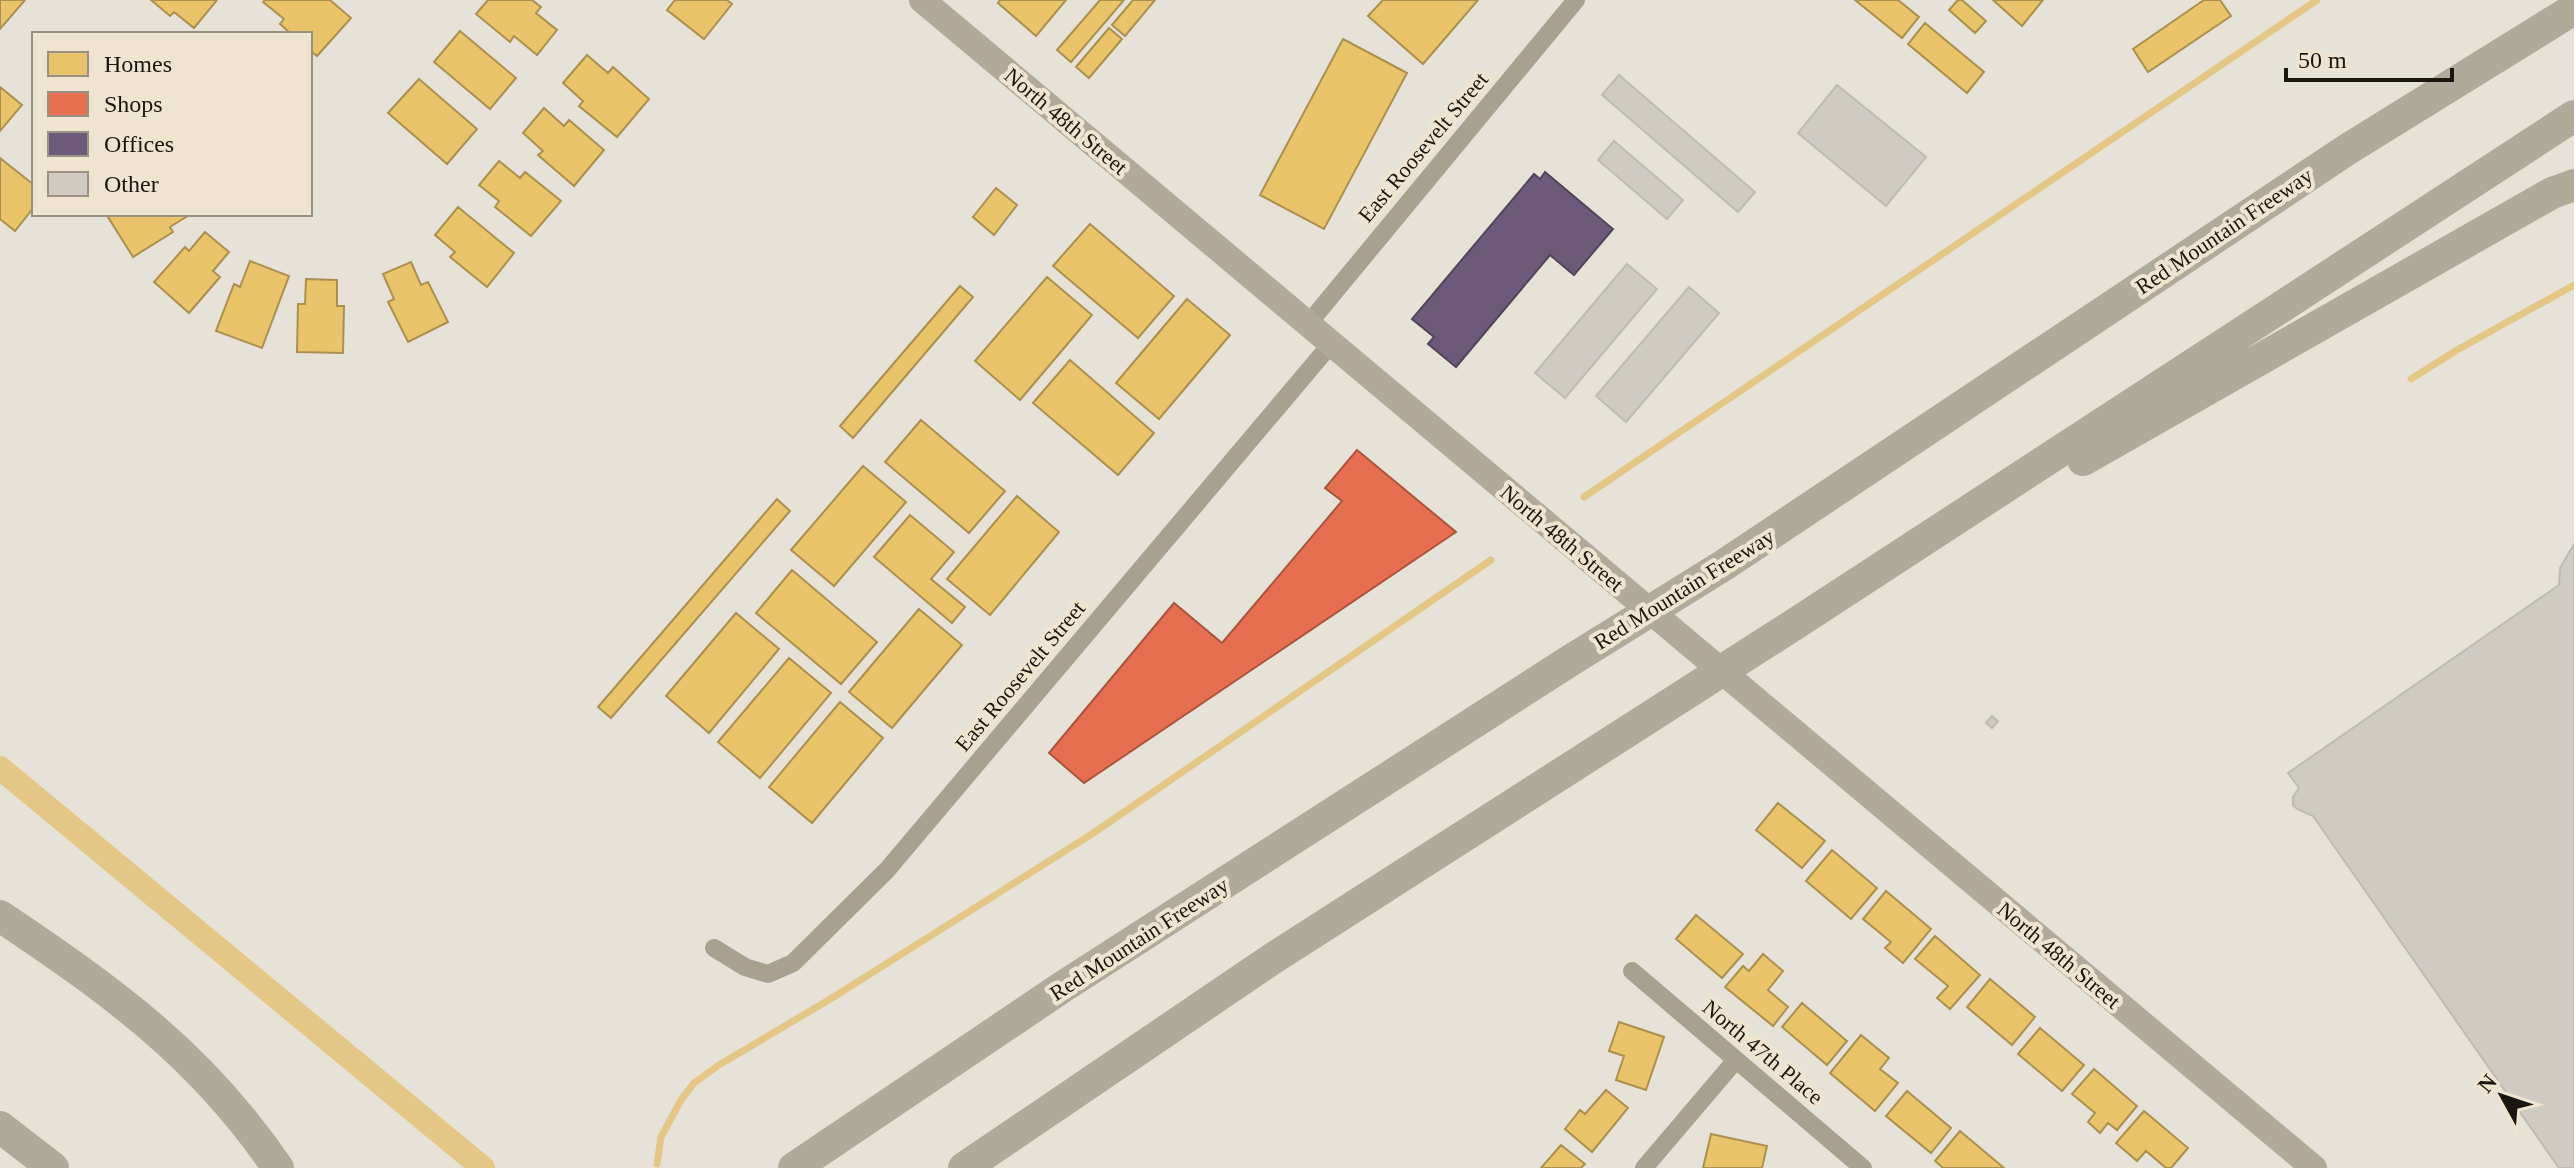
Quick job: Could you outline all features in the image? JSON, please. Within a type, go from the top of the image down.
[{"type":"highway","points":[[2348,149],[2554,0]]},
{"type":"highway","name":"Red Mountain Freeway","points":[[794,1168],[1064,986],[1724,565],[2348,149],[2574,9]]},
{"type":"highway","points":[[964,1168],[1261,967],[1641,724],[2574,116]]},
{"type":"highway","points":[[1795,624],[2552,193],[2574,185]]},
{"type":"highway","points":[[0,916],[94,980],[181,1052],[231,1107],[278,1168]]},
{"type":"highway","points":[[0,1127],[53,1168]]},
{"type":"street","name":"North 48th Street","points":[[922,0],[2314,1168]]},
{"type":"street","name":"East Roosevelt Street","points":[[1308,324],[1576,0]]},
{"type":"street","name":"East Roosevelt Street","points":[[714,948],[745,967],[768,974],[793,963],[816,943],[887,870],[1331,344]]},
{"type":"street","name":"North 47th Place","points":[[1632,971],[1863,1168]]},
{"type":"street","points":[[1644,1168],[1735,1061]]},
{"type":"building: Homes","points":[[0,0],[25,0],[0,29]]},
{"type":"building: Homes","points":[[151,0],[217,0],[194,28],[174,12],[170,16]]},
{"type":"building: Homes","points":[[330,0],[351,18],[317,56],[312,52],[312,32],[289,32],[280,24],[284,19],[263,2]]},
{"type":"building: Homes","points":[[488,0],[532,0],[541,7],[536,13],[557,30],[537,55],[514,36],[510,42],[476,14]]},
{"type":"building: Homes","points":[[675,0],[727,0],[732,4],[704,39],[667,10]]},
{"type":"building: Homes","points":[[1000,0],[1066,0],[1036,36],[998,3]]},
{"type":"building: Homes","points":[[1100,0],[1124,0],[1071,62],[1057,50]]},
{"type":"building: Homes","points":[[1133,0],[1155,0],[1125,36],[1112,25]]},
{"type":"building: Homes","points":[[1383,0],[1478,0],[1423,64],[1368,16]]},
{"type":"building: Homes","points":[[1855,0],[1898,0],[1919,17],[1902,38]]},
{"type":"building: Homes","points":[[1958,0],[1986,21],[1975,33],[1949,10]]},
{"type":"building: Homes","points":[[1993,0],[2043,0],[2022,26]]},
{"type":"building: Homes","points":[[2204,0],[2220,0],[2231,16],[2148,72],[2133,49]]},
{"type":"building: Homes","points":[[1925,23],[1984,72],[1967,93],[1908,44]]},
{"type":"building: Homes","points":[[1109,28],[1122,39],[1089,78],[1076,67]]},
{"type":"building: Homes","points":[[460,31],[516,78],[490,109],[434,62]]},
{"type":"building: Homes","points":[[1343,39],[1407,73],[1324,229],[1260,195]]},
{"type":"building: Homes","points":[[587,55],[608,73],[613,67],[649,99],[617,137],[579,106],[583,101],[563,83]]},
{"type":"building: Homes","points":[[419,79],[477,129],[447,164],[388,113]]},
{"type":"building: Homes","points":[[0,87],[22,105],[0,131]]},
{"type":"building: Homes","points":[[544,108],[564,126],[569,120],[604,150],[574,186],[538,155],[543,151],[523,133]]},
{"type":"building: Homes","points":[[0,158],[32,183],[32,210],[15,231],[0,219]]},
{"type":"building: Homes","points":[[499,161],[520,178],[525,172],[561,201],[531,236],[495,207],[499,201],[479,185]]},
{"type":"building: Homes","points":[[996,188],[1017,205],[994,235],[973,217]]},
{"type":"building: Homes","points":[[458,207],[514,253],[487,287],[450,257],[455,252],[435,235]]},
{"type":"building: Homes","points":[[188,216],[170,227],[173,232],[133,257],[108,217]]},
{"type":"building: Homes","points":[[1090,224],[1174,296],[1138,338],[1053,266]]},
{"type":"building: Homes","points":[[205,232],[229,252],[213,271],[220,277],[189,313],[154,282],[185,247],[189,251]]},
{"type":"building: Homes","points":[[250,261],[289,276],[262,348],[216,331],[234,284],[240,287]]},
{"type":"building: Homes","points":[[411,262],[421,285],[428,282],[448,322],[408,342],[388,302],[394,299],[383,274]]},
{"type":"building: Homes","points":[[1047,277],[1092,315],[1020,400],[975,361]]},
{"type":"building: Homes","points":[[306,279],[337,280],[337,306],[344,306],[343,353],[297,352],[298,304],[305,304]]},
{"type":"building: Homes","points":[[960,286],[973,297],[853,438],[840,426]]},
{"type":"building: Homes","points":[[1187,299],[1230,335],[1159,419],[1116,383]]},
{"type":"building: Homes","points":[[1070,360],[1154,433],[1118,475],[1033,403]]},
{"type":"building: Homes","points":[[921,420],[1005,491],[969,533],[885,462]]},
{"type":"building: Homes","points":[[863,466],[906,502],[834,586],[791,550]]},
{"type":"building: Homes","points":[[1017,496],[1059,532],[990,615],[947,579]]},
{"type":"building: Homes","points":[[777,499],[790,511],[611,718],[598,707]]},
{"type":"building: Homes","points":[[910,515],[954,552],[931,579],[965,607],[952,623],[874,557]]},
{"type":"building: Homes","points":[[792,570],[877,642],[841,684],[756,613]]},
{"type":"building: Homes","points":[[919,609],[962,645],[892,728],[849,692]]},
{"type":"building: Homes","points":[[736,613],[779,649],[709,733],[666,696]]},
{"type":"building: Homes","points":[[789,658],[831,693],[760,778],[718,742]]},
{"type":"building: Homes","points":[[840,702],[883,738],[812,823],[769,787]]},
{"type":"building: Homes","points":[[1778,803],[1825,841],[1802,868],[1756,830]]},
{"type":"building: Homes","points":[[1832,850],[1877,888],[1851,919],[1806,881]]},
{"type":"building: Homes","points":[[1886,891],[1931,929],[1903,963],[1885,948],[1891,942],[1863,919]]},
{"type":"building: Homes","points":[[1696,915],[1743,954],[1722,978],[1676,939]]},
{"type":"building: Homes","points":[[1935,936],[1980,975],[1950,1009],[1937,998],[1948,986],[1915,959]]},
{"type":"building: Homes","points":[[1763,954],[1783,971],[1768,990],[1788,1007],[1773,1026],[1725,987],[1743,966],[1749,971]]},
{"type":"building: Homes","points":[[1990,979],[2035,1017],[2012,1045],[1967,1007]]},
{"type":"building: Homes","points":[[1802,1003],[1847,1041],[1827,1065],[1782,1027]]},
{"type":"building: Homes","points":[[1619,1022],[1664,1037],[1646,1090],[1616,1080],[1624,1056],[1609,1051]]},
{"type":"building: Homes","points":[[2040,1028],[2084,1065],[2062,1091],[2018,1054]]},
{"type":"building: Homes","points":[[1861,1035],[1889,1058],[1880,1069],[1898,1083],[1875,1111],[1830,1073]]},
{"type":"building: Homes","points":[[2094,1069],[2137,1106],[2117,1130],[2108,1123],[2100,1133],[2088,1122],[2095,1113],[2072,1094]]},
{"type":"building: Homes","points":[[1606,1090],[1628,1108],[1592,1152],[1565,1129],[1580,1110],[1585,1114]]},
{"type":"building: Homes","points":[[1907,1091],[1951,1128],[1931,1153],[1886,1116]]},
{"type":"building: Homes","points":[[2144,1111],[2188,1148],[2171,1168],[2166,1168],[2146,1151],[2137,1161],[2116,1143]]},
{"type":"building: Homes","points":[[1960,1131],[2004,1168],[1943,1168],[1935,1161]]},
{"type":"building: Homes","points":[[1711,1134],[1767,1146],[1762,1168],[1703,1168]]},
{"type":"building: Homes","points":[[1561,1145],[1585,1164],[1581,1168],[1541,1168]]},
{"type":"building: Shops","points":[[1357,450],[1456,532],[1084,783],[1049,753],[1174,603],[1222,643],[1342,501],[1325,488]]},
{"type":"building: Offices","points":[[1545,172],[1613,229],[1574,275],[1550,255],[1456,367],[1428,344],[1434,337],[1412,319],[1534,174],[1540,179]]},
{"type":"building: Other","points":[[1619,75],[1755,192],[1738,212],[1602,95]]},
{"type":"building: Other","points":[[1837,85],[1926,157],[1886,206],[1798,133]]},
{"type":"building: Other","points":[[1614,141],[1683,200],[1667,219],[1598,160]]},
{"type":"building: Other","points":[[1627,264],[1657,289],[1565,398],[1535,373]]},
{"type":"building: Other","points":[[1689,287],[1719,313],[1626,422],[1596,396]]},
{"type":"building: Other","points":[[2574,544],[2574,1168],[2559,1168],[2313,816],[2293,805],[2293,797],[2299,788],[2288,773],[2559,585],[2560,568]]},
{"type":"building: Other","points":[[1992,716],[1998,721],[1992,728],[1986,723]]},
{"type":"waterway","points":[[1584,497],[2317,0]]},
{"type":"waterway","points":[[2411,379],[2574,285]]},
{"type":"waterway","points":[[657,1164],[661,1137],[694,1083],[1092,834],[1491,560]]},
{"type":"waterway","points":[[0,768],[483,1168]]}]
